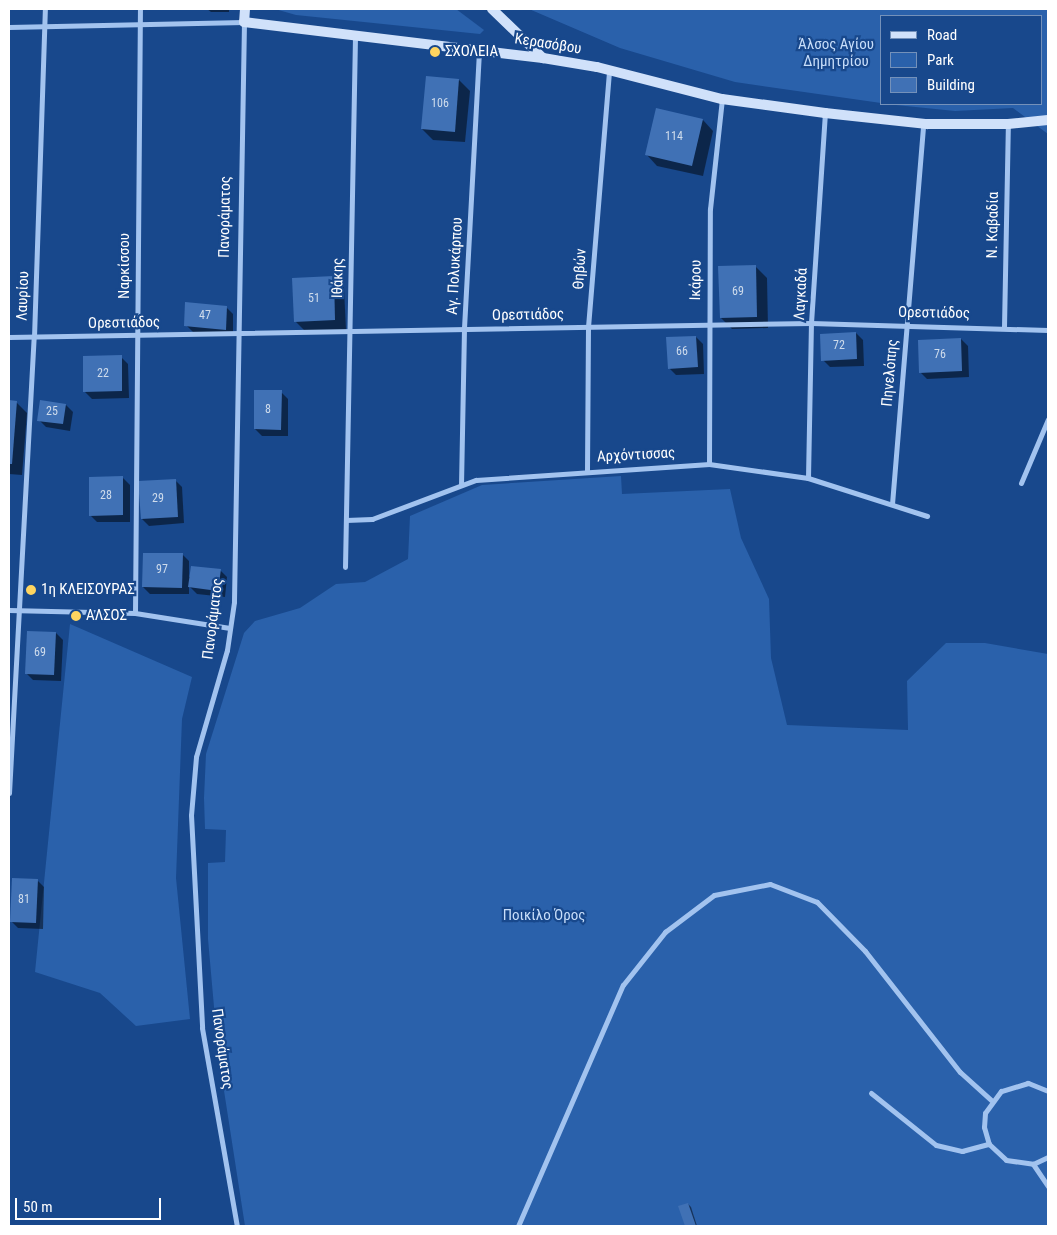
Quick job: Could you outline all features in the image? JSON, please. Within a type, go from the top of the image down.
[{"type":"street","name":"Λαυρίου","points":[[9,793],[34,336],[45,9]]},
{"type":"street","name":"Ναρκίσσου","points":[[135,614],[140,9]]},
{"type":"street","name":"Πανοράματος","points":[[237,1226],[202,1028],[191,815],[196,757],[227,650],[234,602],[244,9]]},
{"type":"street","points":[[492,9],[543,58]]},
{"type":"street","name":"Κερασόβου","points":[[9,27],[244,22],[543,58],[609,71],[722,98],[825,113],[923,124],[1008,124],[1048,120]]},
{"type":"street","name":"Ιθάκης","points":[[345,567],[355,36]]},
{"type":"street","name":"Αγ. Πολυκάρπου","points":[[461,485],[464,328],[480,49]]},
{"type":"street","name":"Θηβών","points":[[587,470],[588,327],[609,71]]},
{"type":"street","name":"Ικάρου","points":[[709,464],[708,325],[710,209],[722,98]]},
{"type":"street","name":"Λαγκαδά","points":[[808,478],[812,323],[825,113]]},
{"type":"street","name":"Πηνελόπης","points":[[892,504],[923,124]]},
{"type":"street","name":"N. Καβαδία","points":[[1004,327],[1008,124]]},
{"type":"street","name":"Ορεστιάδος","points":[[9,337],[238,335],[350,330],[812,323],[1004,327],[1048,330]]},
{"type":"street","points":[[1021,483],[1048,419]]},
{"type":"street","name":"Αρχόντισσας","points":[[346,520],[372,519],[476,480],[587,470],[709,464],[808,478],[927,516]]},
{"type":"street","points":[[9,610],[135,614],[230,628]]},
{"type":"street","points":[[518,1226],[623,985],[665,932],[714,895],[770,884],[817,902],[865,951],[960,1072],[991,1100]]},
{"type":"street","points":[[1048,1091],[1028,1083],[1014,1084],[991,1100],[984,1127],[989,1144],[1006,1160],[1033,1164],[1048,1156]]},
{"type":"street","points":[[871,1093],[936,1145],[962,1151],[989,1144]]},
{"type":"street","points":[[1033,1164],[1048,1186]]},
{"type":"green space","points":[[275,9],[456,9],[484,30],[480,34],[296,15]]},
{"type":"green space","name":"Άλσος Αγίου Δημητρίου","points":[[529,9],[1048,9],[1048,134],[1013,108],[955,111],[896,105],[1042,105],[1042,15],[880,15],[880,103],[735,82],[620,48]]},
{"type":"green space","name":"Ποικίλο Όρος","points":[[621,476],[622,494],[730,489],[741,538],[769,599],[771,658],[787,725],[908,730],[907,681],[946,643],[985,643],[1048,654],[1048,1226],[245,1226],[218,1052],[208,939],[208,863],[225,862],[226,830],[205,829],[204,798],[206,754],[244,633],[255,621],[300,608],[336,584],[365,582],[408,559],[410,516],[482,485]]},
{"type":"green space","points":[[70,624],[192,677],[182,719],[176,878],[190,1019],[136,1026],[100,993],[35,972]]},
{"type":"building","points":[[426,76],[459,79],[455,132],[421,129]]},
{"type":"building","points":[[656,108],[703,119],[692,166],[645,155]]},
{"type":"building","points":[[756,265],[757,317],[720,318],[718,266]]},
{"type":"building","points":[[334,276],[335,320],[294,322],[292,278]]},
{"type":"building","points":[[185,302],[227,306],[226,330],[184,326]]},
{"type":"building","points":[[856,332],[857,359],[821,361],[820,334]]},
{"type":"building","points":[[696,336],[698,367],[668,369],[666,337]]},
{"type":"building","points":[[961,338],[962,371],[919,373],[918,340]]},
{"type":"building","points":[[122,355],[122,391],[83,392],[83,356]]},
{"type":"building","points":[[254,390],[282,390],[281,430],[254,429]]},
{"type":"building","points":[[9,400],[17,401],[12,464],[9,464]]},
{"type":"building","points":[[40,400],[66,404],[63,424],[37,421]]},
{"type":"building","points":[[123,476],[123,515],[89,516],[89,477]]},
{"type":"building","points":[[176,479],[178,517],[141,519],[138,481]]},
{"type":"building","points":[[143,553],[183,553],[182,588],[142,587]]},
{"type":"building","points":[[191,566],[221,569],[218,591],[188,587]]},
{"type":"building","points":[[27,631],[56,632],[54,675],[25,674]]},
{"type":"building","points":[[12,878],[38,879],[36,923],[10,922]]},
{"type":"building","points":[[688,1203],[696,1226],[685,1226],[678,1206]]},
{"type":"place","name":"ΣΧΟΛΕΙΑ","points":[[435,52]]},
{"type":"place","name":"1η ΚΛΕΙΣΟΥΡΑΣ","points":[[31,590]]},
{"type":"place","name":"ΑΛΣΟΣ","points":[[76,616]]}]
